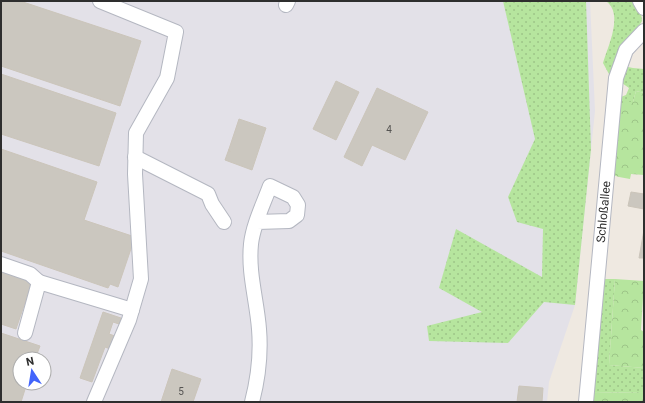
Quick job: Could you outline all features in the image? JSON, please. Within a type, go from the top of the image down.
[{"type":"street","points":[[94,402],[130,320],[141,279],[135,174],[136,133],[167,78],[176,32],[100,1]]},
{"type":"street","points":[[640,1],[644,8]]},
{"type":"street","name":"Schloßallee","points":[[586,402],[616,78],[626,50],[644,31]]},
{"type":"street","points":[[135,157],[208,194],[212,204],[224,222]]},
{"type":"street","points":[[252,402],[260,353],[259,330],[250,268],[251,244],[256,222]]},
{"type":"street","points":[[1,264],[30,274],[39,282],[132,310]]},
{"type":"street","points":[[25,332],[39,282]]},
{"type":"shaded area","points":[[1,1],[590,1],[595,111],[575,305],[549,382],[547,402],[1,402]]},
{"type":"green space","points":[[503,1],[586,1],[591,149],[575,305],[544,302],[508,343],[429,341],[427,326],[482,312],[439,288],[456,229],[542,277],[543,229],[517,222],[508,197],[535,139]]},
{"type":"green space","points":[[606,1],[634,1],[633,2],[641,13],[642,21],[610,76],[603,63],[611,39],[614,14]]},
{"type":"green space","points":[[623,66],[644,69],[644,93],[636,91],[633,102],[615,117],[618,98],[626,95],[629,88],[622,83]]},
{"type":"green space","points":[[636,91],[644,93],[644,175],[631,174],[630,179],[610,174],[615,117],[625,102],[633,102]]},
{"type":"green space","points":[[601,279],[615,279],[609,365],[644,368],[644,392],[590,393]]},
{"type":"green space","points":[[615,279],[644,281],[641,330],[644,332],[644,368],[609,365]]},
{"type":"green space","points":[[644,392],[644,402],[589,402],[590,393]]},
{"type":"building","points":[[1,1],[20,1],[141,41],[120,106],[1,66]]},
{"type":"building","points":[[1,74],[116,113],[99,166],[1,134]]},
{"type":"building","points":[[336,81],[359,92],[336,140],[313,129]]},
{"type":"building","points":[[377,88],[428,112],[405,160],[372,145],[362,166],[344,157]]},
{"type":"building","points":[[239,119],[266,128],[252,170],[225,160]]},
{"type":"building","points":[[1,149],[97,182],[84,220],[135,237],[118,287],[110,284],[108,288],[1,251]]},
{"type":"building","points":[[631,192],[644,194],[644,209],[628,206]]},
{"type":"building","points":[[644,230],[644,258],[639,258]]},
{"type":"building","points":[[1,271],[32,282],[16,329],[1,324]]},
{"type":"building","points":[[103,312],[121,318],[119,324],[113,322],[109,334],[115,336],[110,349],[105,347],[92,382],[80,378]]},
{"type":"building","points":[[1,333],[40,346],[38,351],[12,351],[12,391],[24,391],[21,402],[1,402]]},
{"type":"building","points":[[172,369],[201,379],[193,402],[161,402]]},
{"type":"building","points":[[519,386],[543,388],[542,402],[517,402]]}]
